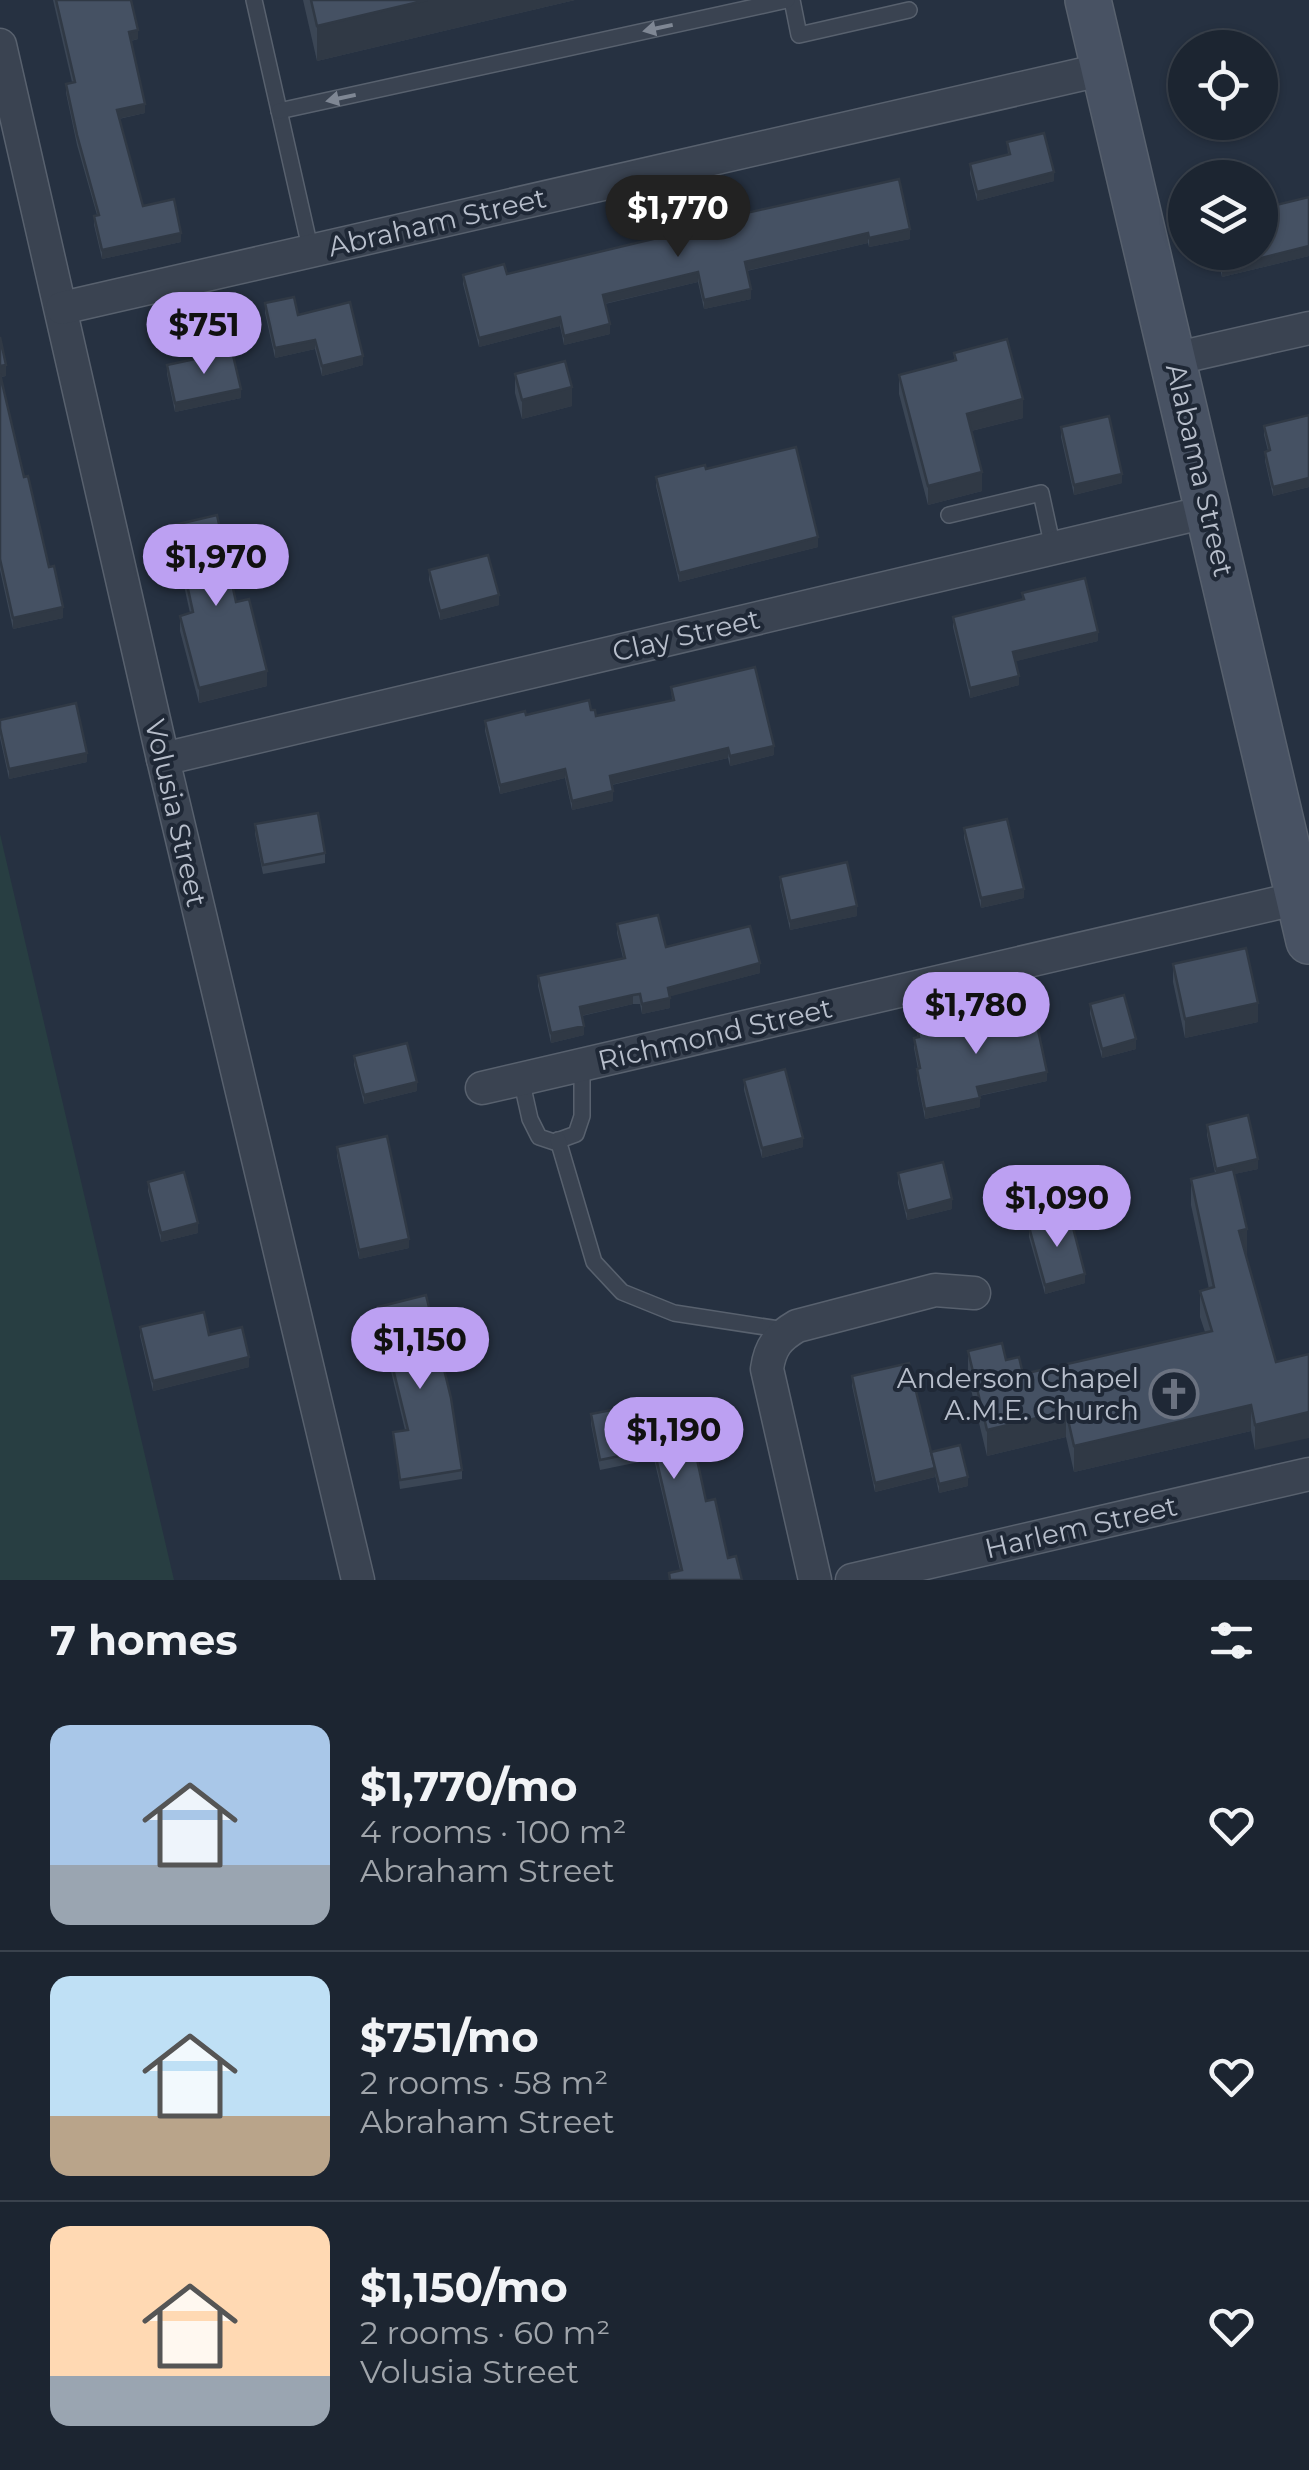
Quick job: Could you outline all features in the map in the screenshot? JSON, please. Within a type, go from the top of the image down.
[{"type":"street","name":"Alabama Street","points":[[1088,0],[1210,510],[1296,833],[1304,919]]},
{"type":"street","name":"Volusia Street","points":[[0,45],[163,759],[358,1580]]},
{"type":"street","name":"Abraham Street","points":[[62,308],[1104,69]]},
{"type":"street","points":[[1174,359],[1309,328]]},
{"type":"street","name":"Clay Street","points":[[163,759],[1210,510]]},
{"type":"street","name":"Richmond Street","points":[[482,1088],[1304,919]]},
{"type":"street","points":[[815,1580],[767,1369],[770,1351],[784,1333],[797,1326],[935,1290],[974,1293]]},
{"type":"street","name":"Harlem Street","points":[[852,1580],[1309,1474]]},
{"type":"lane","points":[[254,0],[311,252]]},
{"type":"lane","points":[[279,112],[790,0],[800,35],[908,10]]},
{"type":"lane","points":[[949,515],[1041,493],[1053,548]]},
{"type":"lane","points":[[520,1079],[539,1138],[554,1142],[576,1134],[582,1116],[582,1065]]},
{"type":"lane","points":[[558,1140],[594,1262],[622,1292],[674,1313],[784,1333]]},
{"type":"green space","points":[[0,834],[174,1580],[0,1580]]},
{"type":"building","points":[[56,0],[131,0],[138,30],[129,32],[145,104],[117,110],[143,206],[174,199],[181,233],[102,250],[94,216],[99,215],[66,84],[75,82]]},
{"type":"building","points":[[311,0],[427,0],[317,26]]},
{"type":"building","points":[[1044,133],[1054,172],[977,192],[970,164],[1010,154],[1007,142]]},
{"type":"building","points":[[899,179],[910,229],[869,238],[868,233],[745,262],[751,289],[704,300],[698,272],[603,295],[610,324],[564,336],[560,317],[479,338],[463,275],[504,264],[507,274],[707,226],[706,222]]},
{"type":"building","points":[[1309,197],[1309,246],[1278,254],[1278,205]]},
{"type":"building","points":[[294,297],[298,315],[350,302],[363,356],[322,366],[315,340],[275,348],[265,303]]},
{"type":"building","points":[[0,337],[6,365],[0,366]]},
{"type":"building","points":[[1007,339],[1023,399],[967,414],[982,472],[928,486],[899,375],[956,360],[954,353]]},
{"type":"building","points":[[232,351],[241,389],[175,403],[167,365]]},
{"type":"building","points":[[565,361],[572,387],[522,400],[515,374]]},
{"type":"building","points":[[0,374],[24,477],[28,476],[49,567],[54,566],[63,607],[13,618],[0,559]]},
{"type":"building","points":[[1309,415],[1309,478],[1273,487],[1264,426]]},
{"type":"building","points":[[1109,416],[1122,474],[1074,485],[1061,427]]},
{"type":"building","points":[[796,447],[818,537],[679,573],[656,477]]},
{"type":"building","points":[[217,515],[236,602],[249,599],[267,671],[199,688],[180,616],[193,612],[174,525]]},
{"type":"building","points":[[488,555],[499,595],[440,611],[429,570]]},
{"type":"building","points":[[1085,578],[1098,632],[1013,652],[1019,676],[970,688],[953,617],[1024,599],[1022,593]]},
{"type":"building","points":[[755,667],[774,746],[730,756],[728,748],[610,776],[613,791],[572,801],[565,769],[500,785],[485,721],[589,700],[596,716],[674,700],[671,687]]},
{"type":"building","points":[[76,703],[87,753],[9,769],[0,720]]},
{"type":"building","points":[[318,813],[325,853],[263,865],[255,824]]},
{"type":"building","points":[[1007,819],[1024,889],[981,898],[964,828]]},
{"type":"building","points":[[847,862],[857,906],[790,921],[780,877]]},
{"type":"building","points":[[658,915],[666,947],[750,926],[760,963],[668,988],[670,998],[642,1004],[640,994],[580,1007],[584,1026],[551,1033],[538,976],[625,958],[617,924]]},
{"type":"building","points":[[1246,948],[1258,1003],[1185,1019],[1173,964]]},
{"type":"building","points":[[1124,995],[1136,1039],[1102,1049],[1090,1004]]},
{"type":"building","points":[[1034,1011],[1047,1072],[977,1087],[980,1098],[925,1109],[917,1069],[917,1029],[945,1023],[947,1030]]},
{"type":"building","points":[[407,1043],[417,1082],[364,1095],[354,1056]]},
{"type":"building","points":[[785,1069],[803,1138],[762,1148],[744,1080]]},
{"type":"building","points":[[1248,1115],[1258,1159],[1216,1169],[1207,1125]]},
{"type":"building","points":[[387,1136],[409,1239],[359,1250],[337,1147]]},
{"type":"building","points":[[943,1162],[952,1199],[907,1211],[898,1173]]},
{"type":"building","points":[[1233,1169],[1247,1229],[1239,1231],[1276,1362],[1309,1354],[1309,1412],[1255,1425],[1251,1405],[1074,1446],[1066,1411],[987,1430],[968,1351],[1002,1343],[1006,1360],[1019,1357],[1023,1374],[1212,1331],[1200,1291],[1214,1287],[1191,1179]]},
{"type":"building","points":[[184,1172],[198,1223],[161,1233],[148,1182]]},
{"type":"building","points":[[1070,1216],[1085,1274],[1045,1285],[1029,1227]]},
{"type":"building","points":[[426,1295],[451,1398],[462,1470],[400,1480],[393,1432],[408,1430],[378,1307]]},
{"type":"building","points":[[204,1312],[209,1335],[242,1327],[249,1357],[153,1381],[140,1327]]},
{"type":"building","points":[[909,1363],[935,1468],[875,1483],[852,1376]]},
{"type":"building","points":[[694,1399],[701,1434],[692,1436],[706,1501],[715,1499],[728,1558],[736,1556],[742,1580],[670,1580],[669,1573],[682,1570],[654,1449],[600,1460],[591,1414],[627,1407],[629,1412]]},
{"type":"building","points":[[960,1445],[968,1477],[939,1484],[931,1452]]},
{"type":"place","name":"Anderson Chapel A.M.E. Church","points":[[1174,1394]]}]
